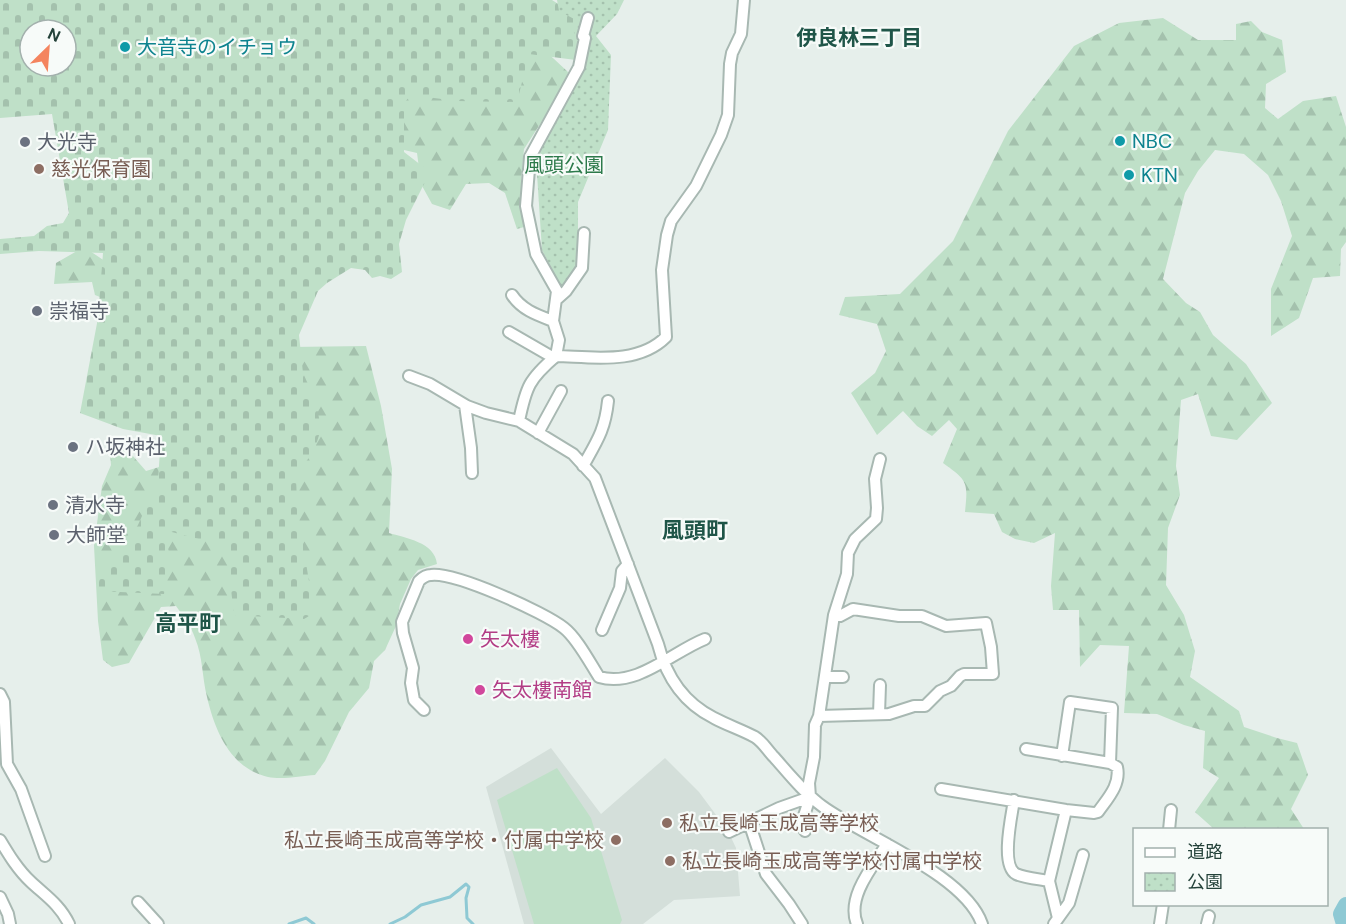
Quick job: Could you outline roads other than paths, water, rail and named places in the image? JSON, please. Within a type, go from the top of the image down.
[{"type":"street","points":[[509,332],[555,357],[621,358],[640,352],[666,337],[662,270],[667,235],[671,221],[696,186],[721,135],[728,115],[730,64],[741,34],[744,0]]},
{"type":"street","points":[[519,421],[524,395],[531,380],[555,357],[559,340],[553,321],[557,291],[536,254],[526,206],[531,157],[579,67],[588,18]]},
{"type":"street","points":[[557,299],[566,291],[582,268],[584,232]]},
{"type":"street","points":[[512,296],[530,312],[553,321]]},
{"type":"street","points":[[409,376],[430,384],[465,405],[519,421],[573,454],[595,478],[658,644],[663,663],[687,700],[699,710],[757,738],[810,797],[824,807],[953,886],[970,902],[978,922]]},
{"type":"street","points":[[538,433],[561,391]]},
{"type":"street","points":[[583,466],[603,432],[608,401]]},
{"type":"street","points":[[465,405],[471,448],[471,472]]},
{"type":"street","points":[[805,831],[802,819],[810,797],[809,783],[814,757],[815,725],[819,716],[834,615],[847,574],[848,553],[855,539],[876,519],[875,479],[880,459]]},
{"type":"street","points":[[602,630],[620,588],[622,572],[628,564]]},
{"type":"street","points":[[424,710],[414,700],[411,683],[413,668],[402,622],[419,581],[431,574],[448,577],[497,593],[556,622],[566,629],[599,677],[615,679],[643,674],[705,639]]},
{"type":"street","points":[[819,716],[879,714],[925,706],[940,691],[951,686],[964,674],[993,674],[992,648],[986,623],[946,626],[922,616],[899,616],[853,609],[840,616],[834,615]]},
{"type":"street","points":[[825,676],[843,676]]},
{"type":"street","points":[[879,714],[880,685]]},
{"type":"street","points":[[0,694],[4,708],[7,764],[21,789],[45,856]]},
{"type":"street","points":[[1062,756],[1070,702],[1112,708],[1110,764]]},
{"type":"street","points":[[941,789],[1066,810],[1098,812],[1114,789],[1119,776],[1117,767],[1110,764],[1026,749]]},
{"type":"street","points":[[729,832],[810,797]]},
{"type":"street","points":[[1014,800],[1007,841],[1011,867],[1016,874],[1048,881]]},
{"type":"street","points":[[1056,921],[1048,881],[1066,810]]},
{"type":"street","points":[[1170,828],[1171,810]]},
{"type":"street","points":[[749,822],[766,874],[802,924]]},
{"type":"street","points":[[0,840],[20,870],[30,882],[55,902],[69,924]]},
{"type":"street","points":[[857,924],[853,910],[858,894],[887,844]]},
{"type":"street","points":[[1056,921],[1069,903],[1083,855]]},
{"type":"street","points":[[0,897],[10,924]]},
{"type":"street","points":[[138,902],[158,924]]},
{"type":"street","points":[[1160,924],[1163,906]]},
{"type":"waterway","points":[[390,924],[405,917],[421,905],[450,897],[466,884],[469,887],[466,898],[467,918],[473,924]]},
{"type":"waterway","points":[[1344,924],[1341,914],[1346,905]]},
{"type":"waterway","points":[[289,924],[306,918],[314,924]]},
{"type":"place","name":"大音寺のイチョウ","points":[[125,47]]},
{"type":"place","name":"NBC","points":[[1120,141]]},
{"type":"place","name":"大光寺","points":[[25,142]]},
{"type":"place","name":"慈光保育園","points":[[39,169]]},
{"type":"place","name":"KTN","points":[[1129,175]]},
{"type":"place","name":"崇福寺","points":[[37,311]]},
{"type":"place","name":"ハ坂神社","points":[[73,447]]},
{"type":"place","name":"清水寺","points":[[53,505]]},
{"type":"place","name":"大師堂","points":[[54,535]]},
{"type":"place","name":"矢太樓","points":[[468,639]]},
{"type":"place","name":"矢太樓南館","points":[[480,690]]},
{"type":"place","name":"私立長崎玉成高等学校","points":[[667,823]]},
{"type":"place","name":"私立長崎玉成高等学校・付属中学校","points":[[616,840]]},
{"type":"place","name":"私立長崎玉成高等学校付属中学校","points":[[670,861]]},
{"type":"district","name":"伊良林三丁目","points":[[859,38]]},
{"type":"district","name":"風頭町","points":[[695,530]]},
{"type":"district","name":"高平町","points":[[188,623]]},
{"type":"park label","name":"風頭公園","points":[[564,165]]}]
